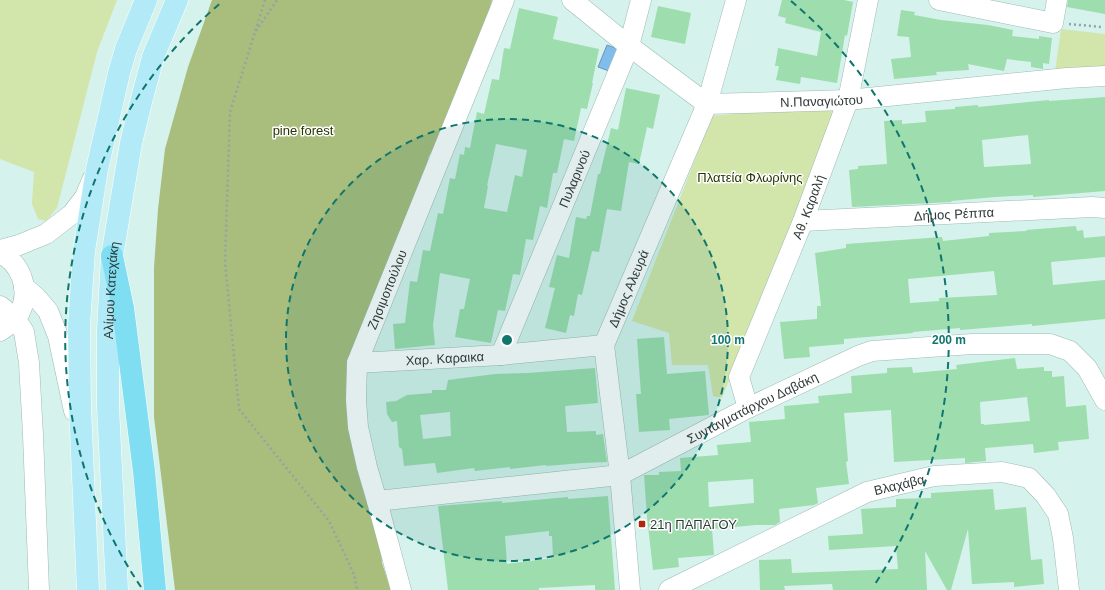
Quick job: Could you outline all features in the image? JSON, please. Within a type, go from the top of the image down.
[{"type":"highway","points":[[112,256],[123,308],[144,471],[155,590]]},
{"type":"main road","points":[[88,590],[79,365],[79,325],[84,251],[97,169],[119,73],[126,49],[146,0]]},
{"type":"main road","name":"Αλίμου Κατεχάκη","points":[[117,590],[108,378],[108,330],[112,256],[131,143],[140,106],[153,57],[177,0]]},
{"type":"street","name":"Ζησιμοπούλου","points":[[401,590],[367,467],[358,427],[356,400],[357,363],[504,0]]},
{"type":"street","points":[[572,0],[629,46],[706,104]]},
{"type":"street","name":"Πυλαρινού","points":[[501,355],[629,46],[641,0]]},
{"type":"street","name":"Δήμος Αλευρά","points":[[630,590],[620,475],[604,345],[706,104],[736,0]]},
{"type":"street","name":"Αθ. Καραλή","points":[[748,408],[739,377],[803,221],[848,100],[868,0]]},
{"type":"street","points":[[942,0],[1053,22],[1057,0]]},
{"type":"street","name":"Ν.Παναγιώτου","points":[[706,104],[848,100],[1067,78],[1105,76]]},
{"type":"street","points":[[0,250],[19,245],[46,234],[72,214],[85,197],[97,169]]},
{"type":"street","name":"Δήμος Ρέππα","points":[[803,221],[1092,207],[1105,208]]},
{"type":"street","points":[[0,254],[8,258],[18,269],[24,283],[24,298],[20,312],[11,324],[0,331]]},
{"type":"street","points":[[24,287],[36,297],[48,311],[58,336],[82,445]]},
{"type":"street","points":[[0,306],[15,318],[24,332],[29,363],[39,590]]},
{"type":"street","name":"Συνταγματάρχου Δαβάκη","points":[[377,501],[620,475],[748,408],[858,356],[872,351],[972,344],[1050,344],[1070,351],[1087,368],[1105,400]]},
{"type":"street","name":"Χαρ. Καραικα","points":[[357,363],[501,355],[604,345]]},
{"type":"street","name":"Βλαχάβα","points":[[669,590],[867,492],[934,476],[1002,472],[1029,478],[1046,496],[1058,514],[1063,538],[1069,590]]},
{"type":"path","points":[[265,0],[230,112],[225,262],[239,409],[329,521],[354,574],[356,590]]},
{"type":"path","points":[[254,34],[277,0]]},
{"type":"path","points":[[1053,22],[1102,27]]},
{"type":"green space","points":[[0,0],[117,0],[97,52],[57,208],[46,221],[38,219],[32,204],[34,172],[0,159]]},
{"type":"green space","name":"pine forest","points":[[212,0],[492,0],[468,89],[429,156],[400,257],[367,339],[358,426],[377,499],[382,563],[391,590],[175,590],[154,417],[154,268],[158,209],[165,149],[188,67]]},
{"type":"green space","points":[[1061,29],[1105,34],[1105,69],[1055,72]]},
{"type":"green space","name":"Πλατεία Φλωρίνης","points":[[822,106],[832,108],[835,116],[722,398],[713,396],[708,365],[672,365],[669,333],[632,321],[712,116]]},
{"type":"water","points":[[607,45],[618,49],[609,71],[598,67]]},
{"type":"building","points":[[782,0],[844,0],[853,2],[847,36],[845,35],[837,83],[801,77],[800,84],[776,80],[779,66],[775,66],[778,48],[817,56],[821,32],[785,23],[786,18],[778,16]]},
{"type":"building","points":[[1068,0],[1105,0],[1105,14],[1067,7]]},
{"type":"building","points":[[658,6],[691,13],[685,44],[651,37]]},
{"type":"building","points":[[519,8],[558,17],[553,39],[599,49],[587,109],[581,108],[574,141],[564,139],[557,173],[553,173],[547,208],[540,206],[533,240],[526,239],[520,275],[513,274],[505,311],[498,310],[491,343],[455,337],[460,309],[464,309],[470,279],[440,273],[433,325],[435,345],[395,349],[393,324],[405,323],[410,281],[417,282],[423,250],[430,251],[438,213],[443,214],[450,178],[455,179],[460,154],[464,155],[465,147],[470,148],[477,112],[484,114],[492,79],[499,80],[504,48],[510,49]],"holes":[[[496,144],[527,150],[522,177],[515,175],[507,212],[484,208]]]},
{"type":"building","points":[[901,10],[915,12],[914,15],[941,20],[988,25],[1013,30],[1012,36],[1039,39],[1039,36],[1052,38],[1049,64],[1043,63],[1043,69],[1031,67],[1031,62],[1007,59],[1004,71],[968,64],[969,70],[936,72],[937,75],[894,79],[891,59],[911,57],[909,37],[897,36]]},
{"type":"building","points":[[626,88],[660,95],[653,129],[647,127],[639,164],[629,162],[621,211],[607,209],[599,252],[592,251],[582,295],[578,294],[574,316],[570,315],[566,333],[545,328],[555,288],[549,287],[557,255],[569,258],[576,217],[586,219],[587,216],[590,216],[598,174],[600,174],[611,128],[618,130]]},
{"type":"building","points":[[1105,97],[1105,191],[1033,197],[1033,195],[995,197],[951,201],[952,202],[852,207],[849,170],[858,169],[858,166],[887,164],[884,121],[902,120],[902,124],[926,122],[925,111],[955,109],[955,107],[978,105],[978,107]],"holes":[[[1028,135],[1031,164],[984,167],[982,140]]]},
{"type":"building","points":[[1076,226],[1077,231],[1083,230],[1084,238],[1105,236],[1105,257],[1051,262],[1053,285],[1105,280],[1105,319],[1032,326],[1032,324],[960,330],[960,328],[844,339],[844,344],[809,347],[810,357],[784,359],[780,322],[817,319],[817,306],[821,306],[815,253],[846,248],[846,244],[942,237],[943,241],[989,236],[989,233],[1027,231],[1026,230]],"holes":[[[994,271],[997,295],[939,298],[939,301],[910,303],[908,279]]]},
{"type":"building","points":[[664,337],[667,374],[705,371],[709,415],[669,419],[670,430],[639,432],[636,394],[641,394],[637,339]]},
{"type":"building","points":[[1015,358],[1017,369],[1044,367],[1044,371],[1052,371],[1052,377],[1064,376],[1066,407],[1086,405],[1089,439],[1058,442],[1059,450],[1034,453],[1033,444],[985,448],[986,461],[965,463],[965,458],[894,462],[891,410],[844,413],[848,461],[846,462],[849,484],[816,488],[818,503],[814,505],[779,509],[780,522],[775,525],[756,525],[712,529],[714,555],[678,558],[679,567],[653,570],[644,475],[659,475],[659,472],[681,471],[680,458],[718,455],[717,445],[751,442],[749,422],[785,419],[784,406],[819,403],[818,396],[852,393],[851,376],[887,373],[887,368],[912,367],[913,373],[957,369],[956,365]],"holes":[[[1027,397],[1030,421],[981,424],[980,402]],[[753,479],[754,503],[709,507],[708,482]]]},
{"type":"building","points":[[595,368],[598,403],[565,406],[567,432],[596,431],[596,435],[603,434],[607,462],[546,465],[510,469],[510,467],[475,471],[474,468],[437,473],[435,463],[404,466],[402,449],[399,447],[397,421],[392,422],[387,414],[386,402],[396,401],[407,395],[432,393],[432,390],[446,390],[448,380],[495,374]],"holes":[[[450,412],[451,436],[423,439],[420,415]]]},
{"type":"building","points":[[993,489],[995,510],[1026,507],[1031,560],[1042,559],[1044,584],[1014,587],[1014,582],[972,584],[968,529],[951,590],[947,590],[925,551],[927,590],[833,590],[832,584],[784,586],[785,590],[760,590],[759,560],[791,559],[792,573],[898,569],[896,546],[829,550],[828,536],[863,534],[861,509],[896,507],[896,499],[931,498],[931,493]]},
{"type":"building","points":[[608,496],[615,590],[595,590],[595,585],[539,588],[539,590],[448,590],[438,506],[502,501],[502,503],[568,497],[568,499]],"holes":[[[549,531],[549,536],[552,536],[553,558],[507,564],[505,536]]]},
{"type":"place","name":"21η ΠΑΠΑΓΟΥ","points":[[642,524]]}]
